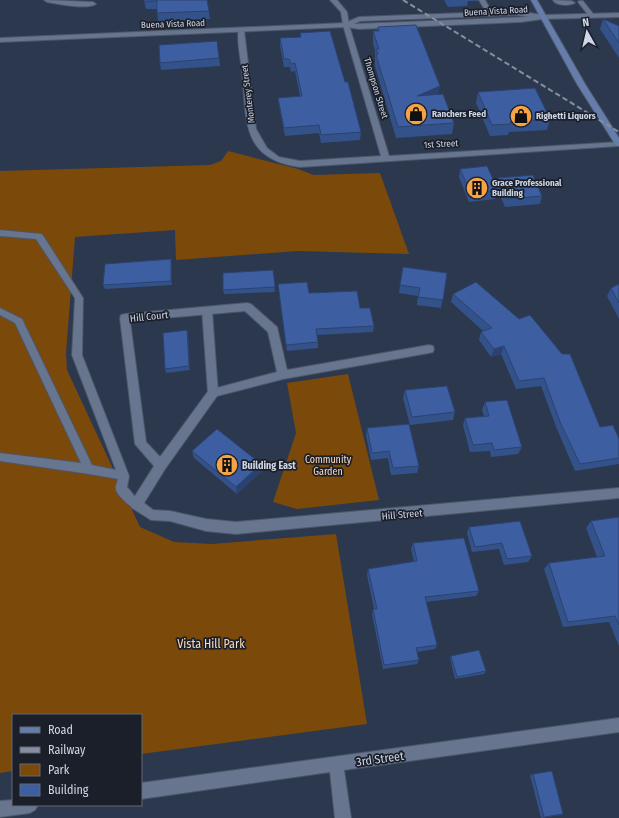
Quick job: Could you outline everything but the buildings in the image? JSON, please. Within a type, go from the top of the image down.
[{"type":"main road","points":[[534,0],[581,84],[619,144]]},
{"type":"street","points":[[47,0],[73,4],[93,4]]},
{"type":"street","name":"Thompson Street","points":[[333,0],[344,12],[346,25],[386,158]]},
{"type":"street","name":"Buena Vista Road","points":[[346,25],[359,19],[516,13],[544,17]]},
{"type":"street","points":[[544,17],[619,15]]},
{"type":"street","name":"Buena Vista Road","points":[[0,40],[346,25],[359,27],[521,20],[544,17]]},
{"type":"street","name":"Monterey Street","points":[[241,30],[252,129],[255,140],[267,153]]},
{"type":"street","name":"1st Street","points":[[267,153],[288,163],[300,164],[619,144]]},
{"type":"street","name":"Hill Court","points":[[161,465],[141,444],[125,318],[247,307],[273,330],[283,375]]},
{"type":"street","points":[[136,504],[161,465],[213,393],[283,375],[429,349]]},
{"type":"street","name":"Hill Street","points":[[136,504],[152,515],[170,516],[206,525],[236,528],[619,493]]},
{"type":"street","name":"3rd Street","points":[[142,791],[619,725]]},
{"type":"street","points":[[336,765],[343,818]]},
{"type":"street","points":[[0,809],[22,806]]},
{"type":"lane","points":[[482,0],[490,14]]},
{"type":"lane","points":[[556,0],[557,2],[581,2],[591,15]]},
{"type":"lane","points":[[0,233],[39,236],[79,298],[76,355],[124,476],[121,488],[136,504]]},
{"type":"lane","points":[[206,310],[213,393]]},
{"type":"lane","points":[[0,311],[19,321],[89,469]]},
{"type":"lane","points":[[0,457],[89,469],[124,476]]},
{"type":"green space","name":"Vista Hill Park","points":[[228,151],[298,169],[314,175],[380,173],[409,254],[298,251],[176,260],[175,230],[75,237],[66,353],[67,370],[140,527],[174,542],[212,544],[336,534],[367,724],[142,754],[142,714],[12,714],[12,771],[0,773],[0,171],[210,165],[221,161]]},
{"type":"green space","name":"Community Garden","points":[[348,374],[379,500],[297,509],[273,502],[296,433],[287,383]]},
{"type":"railway","points":[[403,0],[619,132]]},
{"type":"place","name":"Ranchers Feed","points":[[416,114]]},
{"type":"place","name":"Righetti Liquors","points":[[521,116]]},
{"type":"place","name":"Grace Professional Building","points":[[477,188]]},
{"type":"place","name":"Building East","points":[[227,465]]}]
